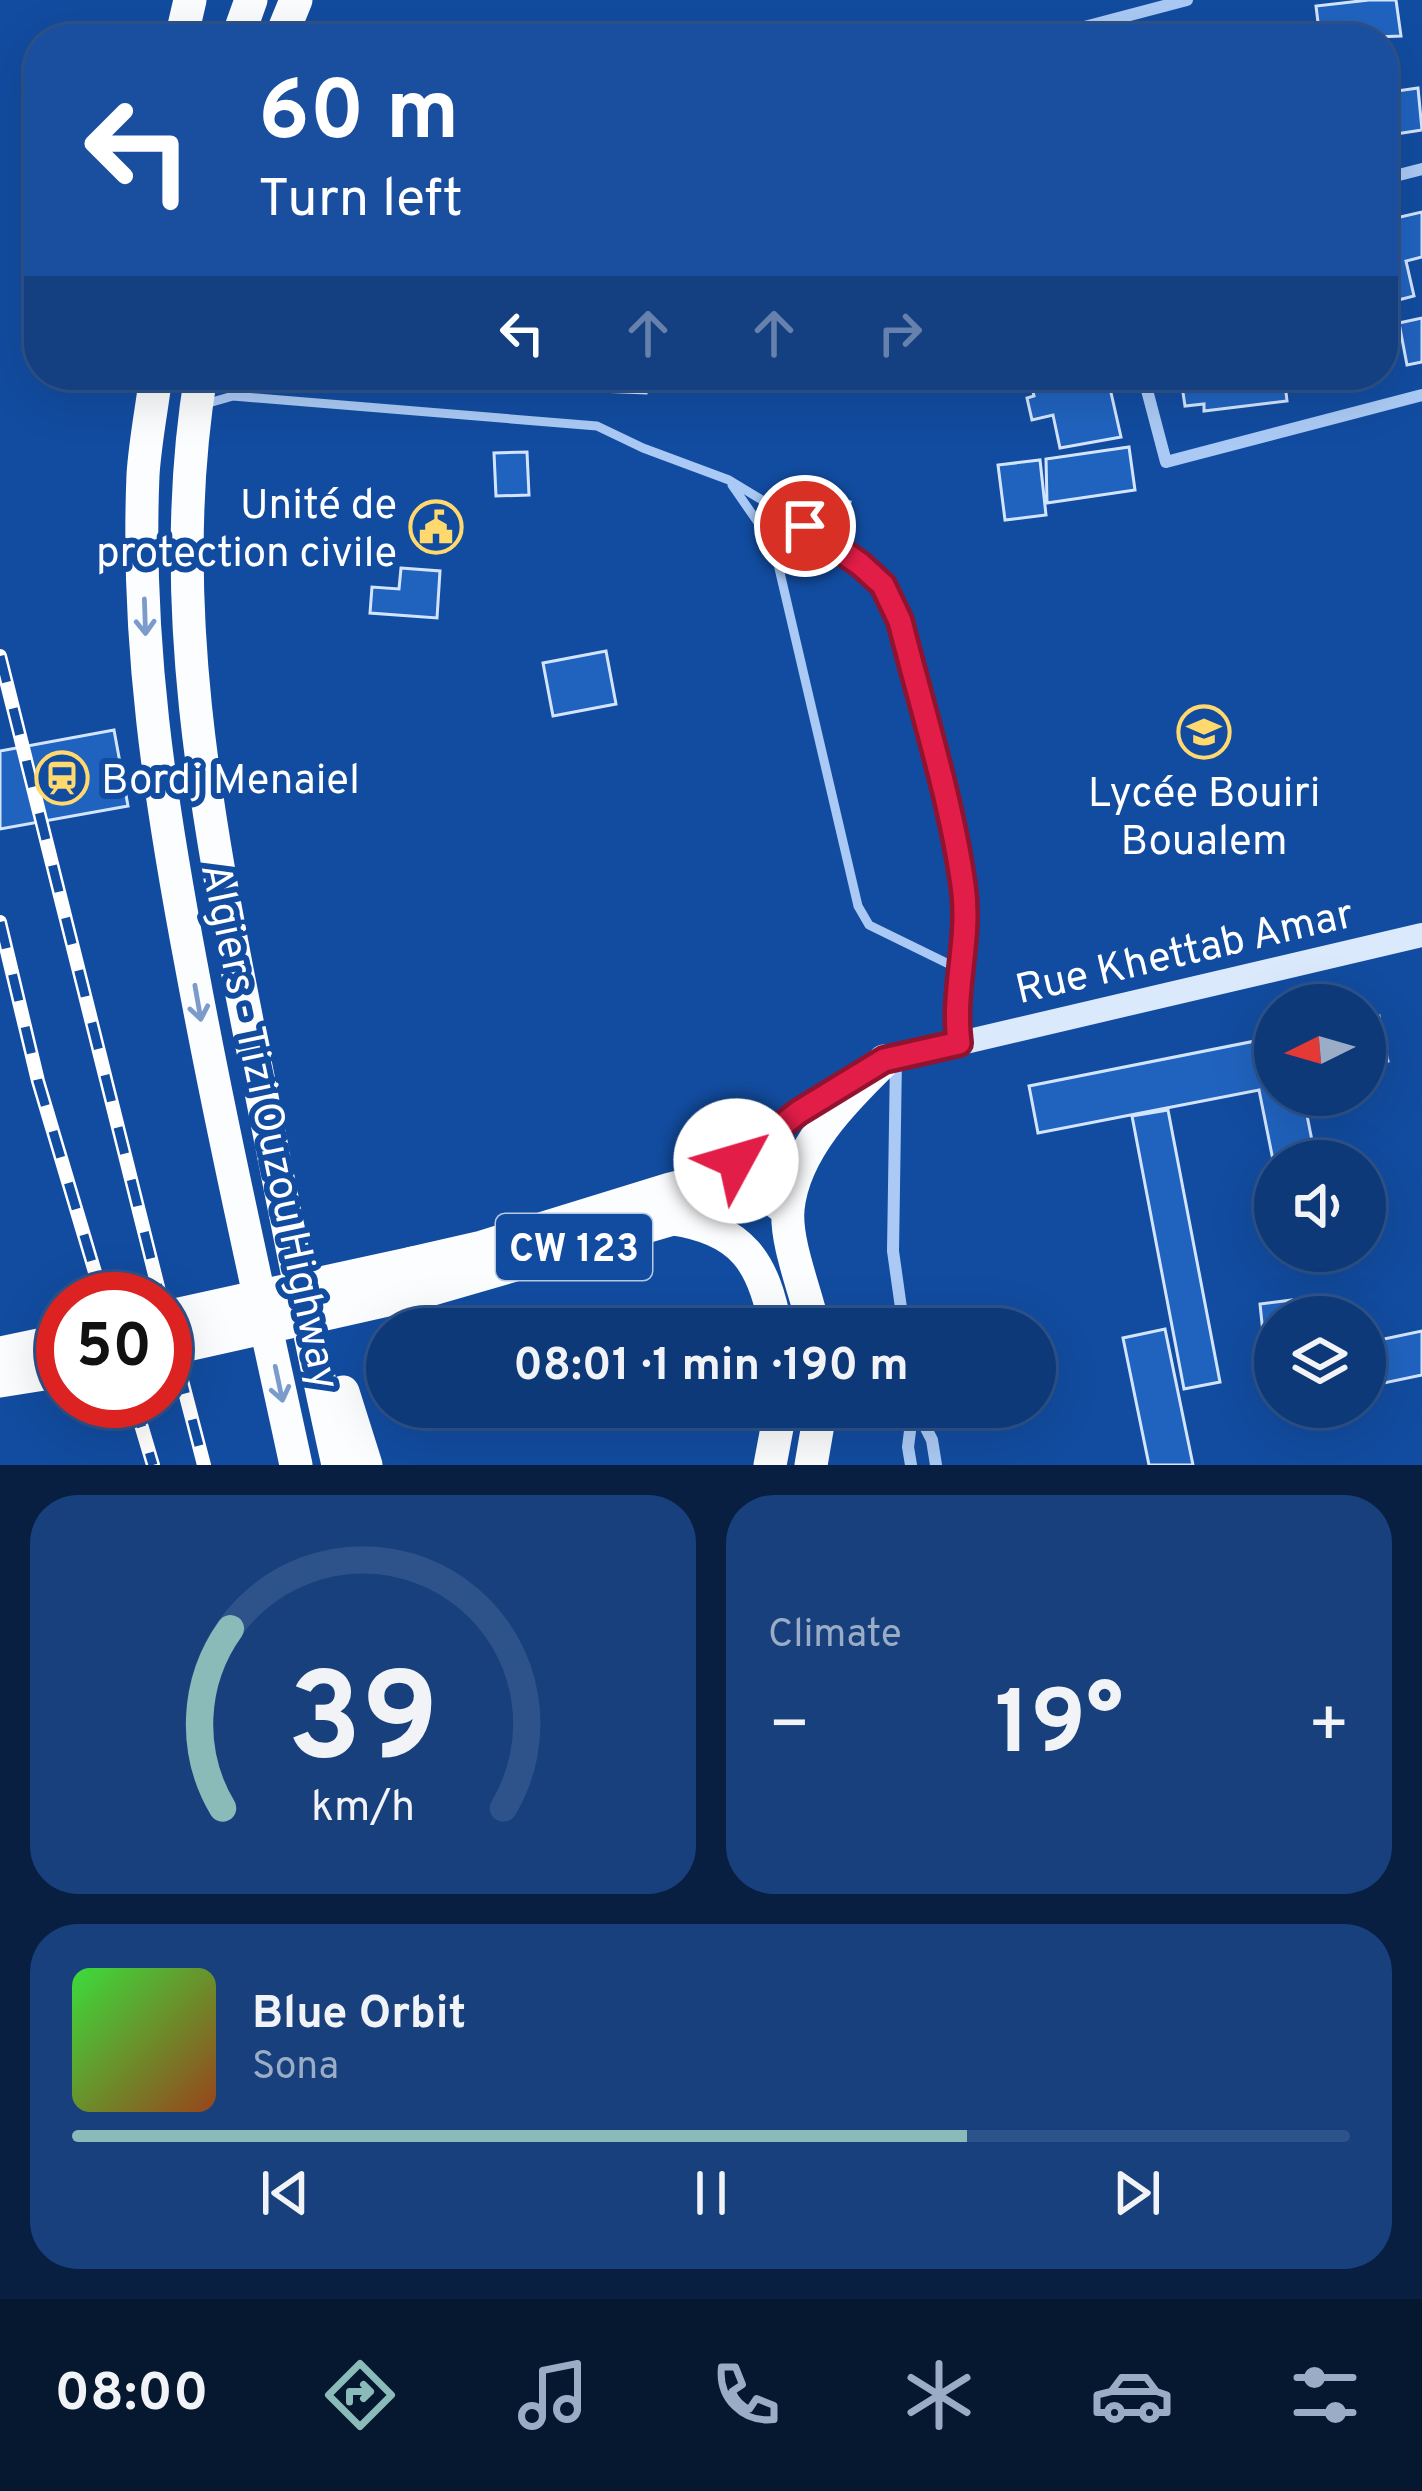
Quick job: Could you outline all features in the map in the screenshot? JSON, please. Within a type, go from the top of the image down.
[{"type":"highway","name":"Algiers - Tizi Ouzou Highway","points":[[154,390],[143,472],[143,561],[158,788],[206,1046],[296,1465]]},
{"type":"highway","name":"Algiers - Tizi Ouzou Highway","points":[[198,392],[188,511],[187,623],[203,782],[338,1465]]},
{"type":"highway","points":[[809,1308],[788,1210],[800,1168],[823,1128],[890,1059]]},
{"type":"highway","name":"CW 123","points":[[192,1313],[415,1278],[673,1219],[716,1178]]},
{"type":"highway","name":"CW 123","points":[[192,1342],[415,1278],[482,1247],[716,1178]]},
{"type":"highway","points":[[716,1178],[757,1187],[788,1210]]},
{"type":"highway","points":[[716,1178],[739,1244],[764,1278],[771,1308]]},
{"type":"highway","points":[[673,1219],[709,1224],[739,1244]]},
{"type":"highway","points":[[302,1299],[327,1350],[366,1465]]},
{"type":"highway","points":[[0,1353],[36,1346]]},
{"type":"highway","points":[[0,1381],[36,1375]]},
{"type":"highway","points":[[770,1465],[777,1428]]},
{"type":"highway","points":[[811,1465],[817,1428]]},
{"type":"main road","name":"Rue Khettab Amar","points":[[716,1178],[799,1112],[890,1059],[1422,935]]},
{"type":"street","points":[[1096,24],[1187,0]]},
{"type":"street","points":[[1147,390],[1166,462],[1422,395]]},
{"type":"street","points":[[890,1059],[893,1251],[901,1308]]},
{"type":"street","points":[[911,1428],[911,1465]]},
{"type":"street","points":[[925,1428],[936,1465]]},
{"type":"lane","points":[[198,392],[216,398],[597,426],[729,480],[860,564],[883,585],[900,621],[963,885],[966,943],[955,1009],[959,1043]]},
{"type":"lane","points":[[729,480],[766,534],[778,564],[858,906],[869,925],[962,970]]},
{"type":"building","points":[[1396,0],[1401,36],[1398,24],[1318,24],[1316,6]]},
{"type":"building","points":[[1418,88],[1422,130],[1398,134],[1398,91]]},
{"type":"building","points":[[1422,212],[1422,257],[1406,261],[1414,296],[1398,300],[1398,218]]},
{"type":"building","points":[[1422,318],[1422,362],[1407,365],[1399,323]]},
{"type":"building","points":[[573,390],[646,390],[646,393]]},
{"type":"building","points":[[1033,390],[1110,390],[1121,437],[1060,448],[1053,415],[1032,420],[1027,398],[1034,396]]},
{"type":"building","points":[[1183,390],[1286,390],[1287,401],[1204,411],[1204,404],[1185,406]]},
{"type":"building","points":[[1129,447],[1135,490],[1047,503],[1046,459]]},
{"type":"building","points":[[527,452],[529,495],[496,496],[494,453]]},
{"type":"building","points":[[1040,460],[1046,515],[1005,520],[998,465]]},
{"type":"building","points":[[826,497],[850,502],[846,519],[822,513]]},
{"type":"building","points":[[401,568],[440,571],[437,618],[370,613],[372,587],[399,589]]},
{"type":"building","points":[[606,651],[616,704],[553,716],[543,663]]},
{"type":"building","name":"Bordj Menaiel","points":[[114,730],[128,806],[0,829],[0,751]]},
{"type":"building","points":[[1254,1041],[1254,1091],[1038,1133],[1029,1086]]},
{"type":"building","points":[[1168,1110],[1220,1382],[1184,1389],[1132,1116]]},
{"type":"building","points":[[1264,1116],[1307,1116],[1312,1140],[1269,1140]]},
{"type":"building","points":[[1165,1329],[1193,1465],[1149,1465],[1123,1338]]},
{"type":"building","points":[[1422,1331],[1422,1375],[1386,1383],[1386,1339]]},
{"type":"railway","points":[[0,656],[154,1272]]},
{"type":"railway","points":[[0,922],[38,1081],[95,1272]]},
{"type":"railway","points":[[192,1419],[204,1465]]},
{"type":"railway","points":[[142,1428],[153,1465]]},
{"type":"place","name":"Unité de protection civile","points":[[436,527]]},
{"type":"place","name":"Lycée Bouiri Boualem","points":[[1204,732]]},
{"type":"place","name":"Bordj Menaiel","points":[[62,778]]},
{"type":"route","points":[[736,1161],[799,1112],[884,1060],[959,1043],[955,1009],[966,943],[963,885],[900,621],[883,585],[805,526]]}]
